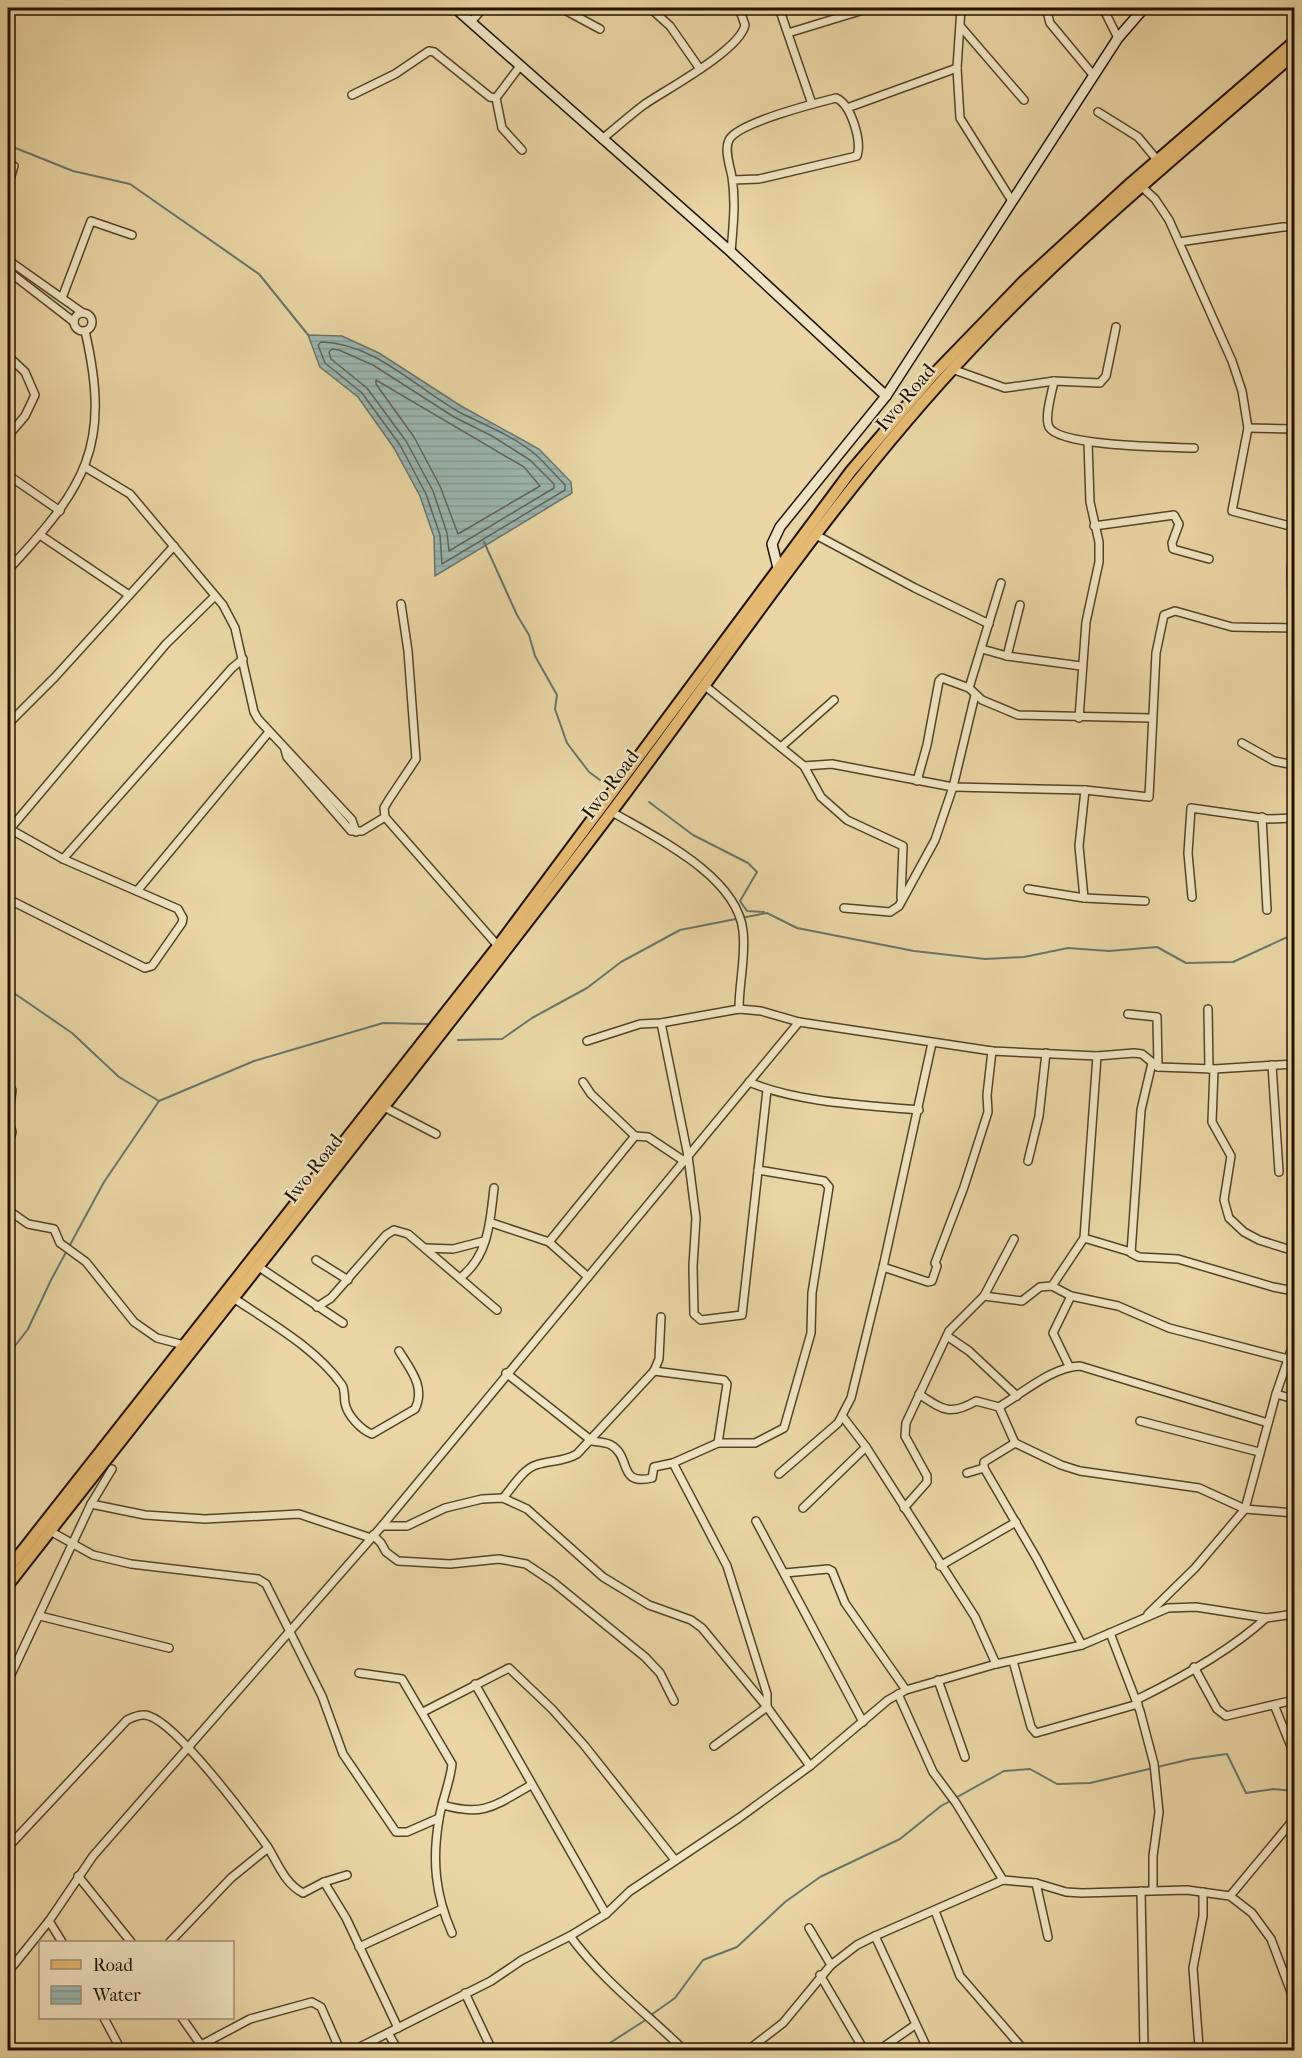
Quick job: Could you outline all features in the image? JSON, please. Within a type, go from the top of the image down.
[{"type":"main road","name":"Iwo Road","points":[[8,1585],[232,1298],[259,1267],[288,1221],[736,633],[862,476],[952,369],[1030,287],[1142,187],[1294,42]]},
{"type":"main road","name":"Iwo Road","points":[[8,1569],[184,1345],[384,1107],[612,812],[704,685],[778,568],[851,471],[933,375],[1038,269],[1158,161],[1294,54]]},
{"type":"street","points":[[455,8],[731,252],[886,396]]},
{"type":"street","points":[[471,22],[483,8]]},
{"type":"street","points":[[561,8],[600,29]]},
{"type":"street","points":[[650,8],[670,26],[700,69]]},
{"type":"street","points":[[602,139],[645,105],[700,69],[744,32],[745,25],[739,8]]},
{"type":"street","points":[[778,8],[813,104]]},
{"type":"street","points":[[788,33],[870,8]]},
{"type":"street","points":[[961,8],[957,68],[960,118],[1012,201]]},
{"type":"street","points":[[1046,8],[1050,24],[1094,76]]},
{"type":"street","points":[[1103,8],[1118,38]]},
{"type":"street","points":[[778,568],[772,544],[780,527],[886,396],[1118,38],[1144,8]]},
{"type":"street","points":[[961,27],[1024,100]]},
{"type":"street","points":[[352,95],[395,74],[429,51],[434,52],[490,97],[496,98]]},
{"type":"street","points":[[520,66],[496,98],[502,128],[522,150]]},
{"type":"street","points":[[847,108],[957,68]]},
{"type":"street","points":[[731,252],[735,208],[727,149],[731,136],[742,129],[836,98],[847,108],[858,141],[857,156],[759,179],[733,180]]},
{"type":"street","points":[[1098,112],[1138,137],[1158,161]]},
{"type":"street","points":[[8,185],[14,166]]},
{"type":"street","points":[[1142,187],[1160,206],[1179,242],[1232,361],[1242,391],[1248,428],[1232,511],[1294,527]]},
{"type":"street","points":[[62,298],[91,221],[132,235]]},
{"type":"street","points":[[1179,242],[1294,227]]},
{"type":"street","points":[[8,260],[91,318],[92,323],[85,331],[97,415],[85,467],[60,511],[8,570]]},
{"type":"street","points":[[8,271],[74,322],[76,328],[85,331]]},
{"type":"street","points":[[74,322],[78,314],[83,313]]},
{"type":"street","points":[[952,369],[1005,388],[1054,381],[1096,383],[1104,381],[1116,327]]},
{"type":"street","points":[[8,356],[25,372],[35,394],[25,416],[8,436]]},
{"type":"street","points":[[1054,381],[1047,419],[1049,427],[1062,436],[1088,442],[1194,448]]},
{"type":"street","points":[[1248,428],[1294,429]]},
{"type":"street","points":[[1080,717],[1081,666],[1086,622],[1099,562],[1099,542],[1094,526],[1088,442]]},
{"type":"street","points":[[85,467],[130,494],[215,596],[235,627],[254,712],[285,750],[287,757],[346,827],[356,832],[362,831],[385,817],[388,801],[416,759],[408,651],[401,604]]},
{"type":"street","points":[[8,475],[60,511]]},
{"type":"street","points":[[1094,526],[1174,516],[1179,524],[1172,543],[1173,549],[1209,559]]},
{"type":"street","points":[[816,535],[915,588],[989,624]]},
{"type":"street","points":[[40,536],[129,595]]},
{"type":"street","points":[[1294,540],[1291,570],[1294,654]]},
{"type":"street","points":[[8,724],[55,677],[174,546]]},
{"type":"street","points":[[969,688],[1001,584]]},
{"type":"street","points":[[8,899],[145,968],[152,966],[182,923],[183,918],[178,909],[63,859],[8,829],[166,644],[215,596]]},
{"type":"street","points":[[1008,656],[1020,605]]},
{"type":"street","points":[[804,766],[832,764],[917,782],[953,787],[1085,790],[1149,797],[1151,718],[1156,653],[1161,621],[1167,613],[1174,611],[1232,627],[1293,629]]},
{"type":"street","points":[[982,649],[1008,656],[1081,666]]},
{"type":"street","points":[[63,859],[232,668],[243,659]]},
{"type":"street","points":[[917,782],[927,745],[939,681],[945,678],[969,688],[975,696],[997,708],[1018,715],[1151,718]]},
{"type":"street","points":[[704,685],[804,766],[821,797],[847,820],[903,846],[901,898]]},
{"type":"street","points":[[844,908],[895,911],[935,840],[953,787],[975,696]]},
{"type":"street","points":[[781,747],[834,700]]},
{"type":"street","points":[[137,891],[268,732]]},
{"type":"street","points":[[1242,743],[1274,761],[1294,765]]},
{"type":"street","points":[[1084,898],[1079,846],[1085,790]]},
{"type":"street","points":[[1192,897],[1188,854],[1191,808],[1262,817],[1294,818]]},
{"type":"street","points":[[612,812],[663,842],[719,884],[732,898],[743,931],[739,1009]]},
{"type":"street","points":[[385,817],[498,946]]},
{"type":"street","points":[[1262,817],[1267,910]]},
{"type":"street","points":[[903,873],[917,875]]},
{"type":"street","points":[[1028,889],[1084,898],[1145,901]]},
{"type":"street","points":[[587,1041],[640,1024],[661,1023],[739,1009],[761,1011],[799,1022],[992,1051],[1097,1056],[1134,1053],[1142,1054],[1155,1065],[1212,1069],[1294,1064]]},
{"type":"street","points":[[1208,1009],[1212,1069],[1212,1122],[1231,1156],[1224,1200],[1229,1218],[1244,1232],[1259,1240],[1294,1251]]},
{"type":"street","points":[[1128,1014],[1157,1017],[1155,1065],[1141,1110],[1131,1252]]},
{"type":"street","points":[[8,1972],[49,1921],[78,1876],[382,1526],[506,1373],[799,1022]]},
{"type":"street","points":[[661,1023],[696,1218],[693,1266],[694,1314],[701,1320],[742,1315],[767,1090]]},
{"type":"street","points":[[778,1474],[843,1417],[851,1398],[919,1110],[932,1042]]},
{"type":"street","points":[[883,1267],[928,1282],[932,1281],[937,1266],[935,1263],[964,1187],[988,1112],[992,1051]]},
{"type":"street","points":[[1028,1161],[1039,1116],[1046,1053]]},
{"type":"street","points":[[1084,1238],[1097,1056]]},
{"type":"street","points":[[1272,1065],[1279,1172]]},
{"type":"street","points":[[583,1082],[591,1094],[633,1131],[635,1136]]},
{"type":"street","points":[[749,1082],[767,1090],[839,1102],[919,1110]]},
{"type":"street","points":[[8,1086],[12,1090],[8,1119],[12,1132],[8,1147]]},
{"type":"street","points":[[384,1107],[436,1134]]},
{"type":"street","points":[[635,1136],[648,1137],[686,1158]]},
{"type":"street","points":[[549,1242],[635,1136]]},
{"type":"street","points":[[506,1373],[592,1441],[609,1444],[615,1448],[629,1475],[635,1479],[652,1478],[654,1467],[673,1463],[718,1443],[755,1443],[784,1428],[811,1333],[812,1293],[830,1187],[824,1181],[758,1170]]},
{"type":"street","points":[[460,1278],[478,1261],[492,1223],[494,1188]]},
{"type":"street","points":[[8,1210],[28,1224],[54,1229],[60,1243],[86,1262],[134,1322],[157,1338],[184,1345]]},
{"type":"street","points":[[492,1223],[549,1242],[588,1277]]},
{"type":"street","points":[[317,1306],[331,1298],[386,1235],[394,1230],[408,1234],[497,1310]]},
{"type":"street","points":[[1052,1286],[1079,1241],[1084,1238],[1131,1252],[1139,1257],[1178,1259],[1294,1291]]},
{"type":"street","points":[[904,1508],[927,1482],[904,1429],[947,1336],[956,1322],[984,1296],[1014,1239]]},
{"type":"street","points":[[425,1248],[453,1248],[484,1241]]},
{"type":"street","points":[[316,1260],[348,1280]]},
{"type":"street","points":[[259,1267],[343,1323]]},
{"type":"street","points":[[984,1296],[1022,1301],[1040,1287],[1052,1286],[1071,1296],[1118,1306],[1169,1328],[1288,1359]]},
{"type":"street","points":[[1069,1366],[1053,1333],[1071,1296]]},
{"type":"street","points":[[232,1298],[276,1326],[323,1364],[344,1388],[348,1411],[364,1430],[372,1434],[415,1409],[418,1402],[417,1380],[399,1351]]},
{"type":"street","points":[[503,1498],[527,1470],[535,1465],[569,1459],[592,1441],[654,1371],[659,1359],[660,1317]]},
{"type":"street","points":[[947,1336],[969,1351],[1017,1396]]},
{"type":"street","points":[[1146,1616],[1195,1568],[1245,1509],[1276,1394],[1294,1342]]},
{"type":"street","points":[[920,1394],[941,1408],[949,1410],[960,1410],[976,1401],[999,1407],[1069,1366],[1080,1366],[1268,1423]]},
{"type":"street","points":[[654,1371],[724,1380],[727,1384],[718,1443]]},
{"type":"street","points":[[1276,1394],[1294,1399]]},
{"type":"street","points":[[999,1407],[1015,1443],[1061,1465],[1080,1471],[1199,1488],[1245,1509],[1294,1513]]},
{"type":"street","points":[[843,1417],[866,1447],[980,1626],[996,1664]]},
{"type":"street","points":[[1140,1421],[1259,1452]]},
{"type":"street","points":[[1015,1443],[992,1455],[984,1462],[984,1468],[1016,1522],[1082,1645]]},
{"type":"street","points":[[803,1508],[866,1447]]},
{"type":"street","points":[[673,1463],[727,1566],[758,1663],[767,1707]]},
{"type":"street","points":[[967,1473],[984,1468]]},
{"type":"street","points":[[8,1681],[91,1504],[112,1469]]},
{"type":"street","points":[[382,1526],[406,1526],[445,1508],[482,1500],[503,1498],[527,1509],[603,1577],[649,1605],[691,1620],[702,1628],[767,1707],[810,1766]]},
{"type":"street","points":[[91,1504],[145,1515],[206,1518],[299,1515],[372,1536],[381,1543],[386,1552],[398,1561],[450,1564],[499,1559],[526,1564],[553,1582],[645,1657],[660,1673],[675,1701]]},
{"type":"street","points":[[756,1521],[863,1722]]},
{"type":"street","points":[[940,1566],[1016,1522]]},
{"type":"street","points":[[50,1531],[93,1555],[131,1564],[173,1571],[258,1579],[270,1592],[322,1696],[343,1754],[396,1832],[407,1832],[440,1818]]},
{"type":"street","points":[[785,1573],[828,1569],[832,1571],[845,1603],[906,1690]]},
{"type":"street","points":[[354,2050],[498,1977],[531,1955],[570,1936],[606,1914],[630,1891],[739,1818],[810,1766],[898,1694],[906,1690],[996,1664],[1082,1645],[1146,1616],[1182,1606],[1266,1618],[1294,1614]]},
{"type":"street","points":[[40,1616],[169,1648]]},
{"type":"street","points":[[1013,1661],[1031,1727],[1036,1733],[1137,1702],[1249,1633],[1266,1618]]},
{"type":"street","points":[[1110,1633],[1137,1702],[1154,1768],[1159,1812],[1153,1856],[1153,1890]]},
{"type":"street","points":[[1194,1667],[1217,1709],[1226,1716],[1275,1707],[1294,1700]]},
{"type":"street","points":[[423,1712],[503,1670],[513,1671],[584,1745],[675,1860]]},
{"type":"street","points":[[359,1673],[402,1679],[452,1764],[440,1818],[434,1867],[442,1909],[452,1933]]},
{"type":"street","points":[[938,1680],[965,1757]]},
{"type":"street","points":[[476,1684],[531,1785],[606,1914]]},
{"type":"street","points":[[898,1694],[933,1773],[956,1803],[1003,1880]]},
{"type":"street","points":[[714,1746],[767,1707]]},
{"type":"street","points":[[1275,1707],[1294,1754]]},
{"type":"street","points":[[8,1847],[127,1720],[136,1716],[149,1716],[190,1747],[268,1848],[289,1885],[303,1893],[324,1882],[347,1875]]},
{"type":"street","points":[[443,1805],[465,1811],[484,1809],[531,1785]]},
{"type":"street","points":[[1230,1896],[1294,1819]]},
{"type":"street","points":[[171,1941],[231,1878],[268,1848]]},
{"type":"street","points":[[78,1876],[126,1941]]},
{"type":"street","points":[[748,2050],[783,2023],[820,1975],[857,1945],[1003,1880],[1036,1882],[1066,1892],[1153,1890],[1203,1892],[1230,1896],[1252,1913],[1271,1940],[1294,2000]]},
{"type":"street","points":[[324,1882],[346,1918],[398,2028]]},
{"type":"street","points":[[1036,1882],[1048,1937]]},
{"type":"street","points":[[1141,1891],[1144,2047],[1149,2050]]},
{"type":"street","points":[[1168,2050],[1199,2047],[1193,1968],[1203,1916],[1203,1892]]},
{"type":"street","points":[[359,1947],[442,1909]]},
{"type":"street","points":[[935,1911],[960,1976],[1024,2050]]},
{"type":"street","points":[[49,1921],[61,1941]]},
{"type":"street","points":[[809,1928],[831,1965]]},
{"type":"street","points":[[570,1936],[591,1964],[684,2050]]},
{"type":"street","points":[[875,1936],[928,2050]]},
{"type":"street","points":[[820,1975],[864,2050]]},
{"type":"street","points":[[465,1993],[492,2050]]},
{"type":"street","points":[[183,2019],[201,2045],[250,2019],[312,2002],[321,2007],[340,2050]]},
{"type":"street","points":[[105,2019],[121,2050]]},
{"type":"street","points":[[879,2050],[915,2025]]},
{"type":"street","points":[[388,2033],[398,2050]]},
{"type":"street","points":[[669,2050],[677,2044]]},
{"type":"water","points":[[308,335],[342,336],[379,353],[461,406],[539,449],[571,482],[572,493],[435,576],[434,537],[420,496],[394,448],[358,397],[320,367]]},
{"type":"waterway","points":[[8,145],[73,171],[130,184],[259,274],[309,336]]},
{"type":"waterway","points":[[484,542],[517,615],[529,635],[535,656],[557,695],[555,709],[567,743],[589,772],[600,780]]},
{"type":"waterway","points":[[649,802],[693,835],[748,863],[757,872],[740,901],[747,911],[764,912]]},
{"type":"waterway","points":[[458,1040],[502,1039],[532,1018],[587,988],[621,962],[680,930],[767,913],[797,928],[914,951],[985,959],[1024,957],[1068,948],[1109,951],[1157,947],[1186,963],[1233,962],[1294,934]]},
{"type":"waterway","points":[[8,989],[72,1033],[119,1077],[159,1101],[254,1061],[383,1023],[427,1024]]},
{"type":"waterway","points":[[8,1355],[28,1329],[51,1280],[104,1182],[159,1101]]},
{"type":"waterway","points":[[651,2015],[675,1998],[703,1960],[737,1947],[785,1902],[820,1877],[900,1839],[941,1806],[1004,1771],[1030,1769],[1057,1784],[1090,1783],[1191,1759],[1227,1754],[1246,1793],[1273,1789],[1294,1791]]},
{"type":"waterway","points":[[599,2050],[647,2019]]}]
